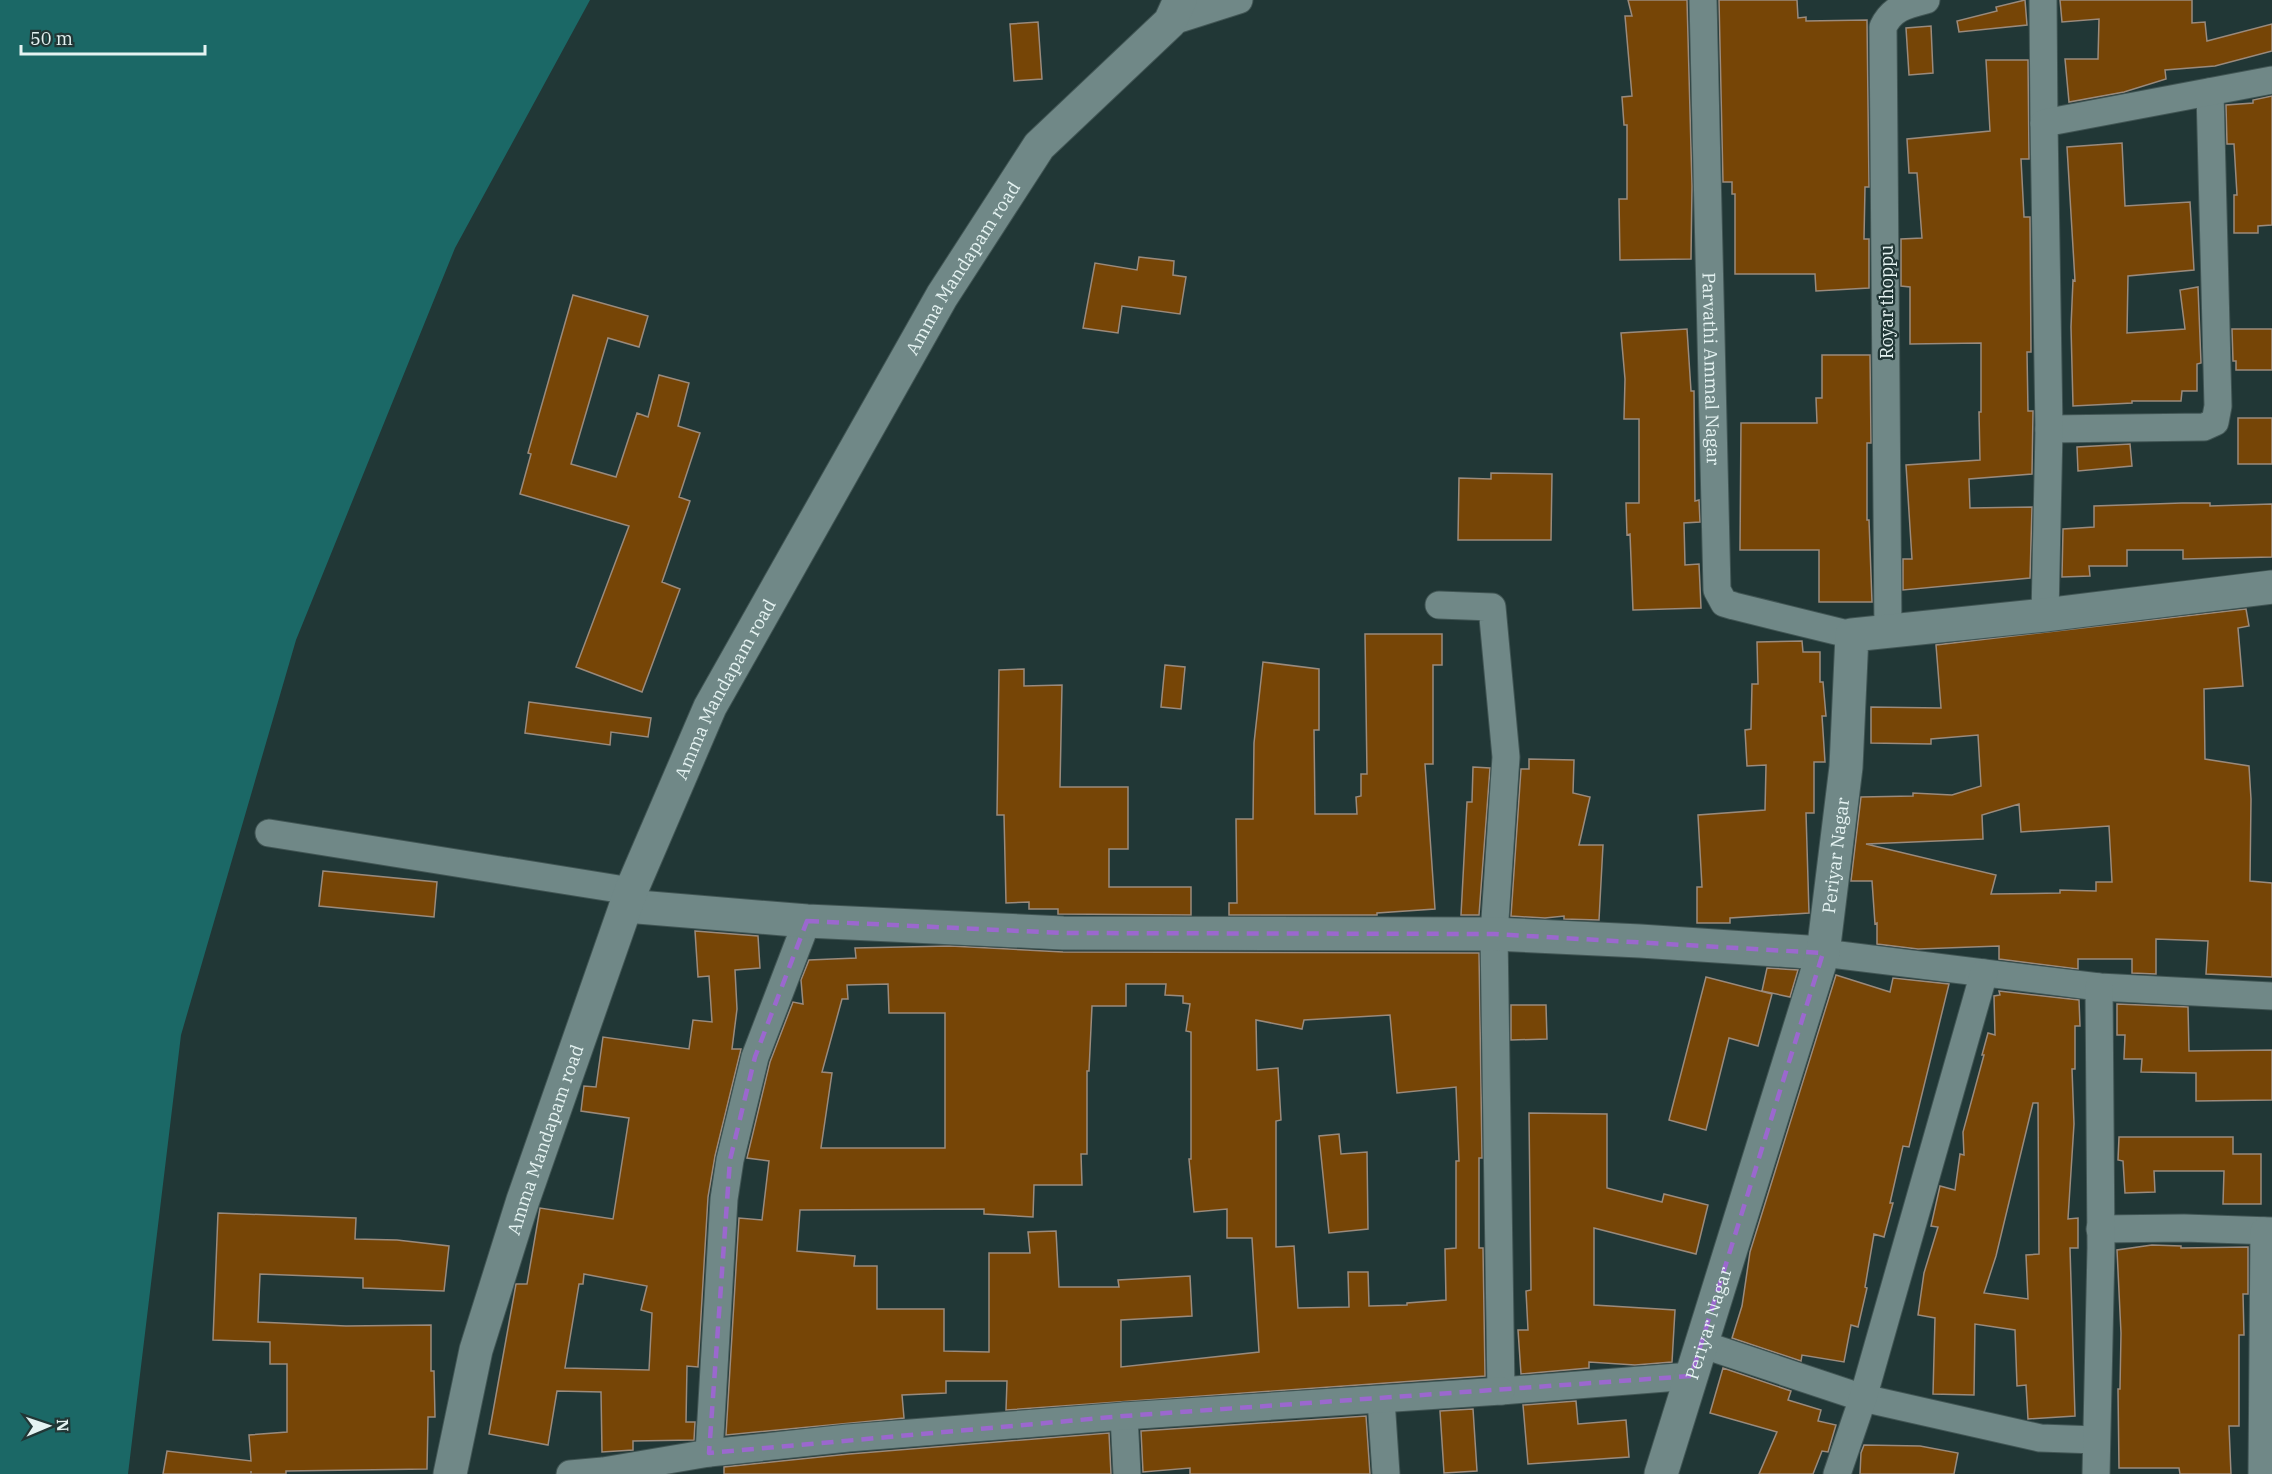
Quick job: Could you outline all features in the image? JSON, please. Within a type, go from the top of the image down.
[{"type":"street","points":[[1175,11],[1239,0]]},
{"type":"street","name":"Parvathi Ammal Nagar","points":[[1703,0],[1717,590],[1724,603],[1852,635]]},
{"type":"street","name":"Royar thoppu","points":[[1888,630],[1883,27],[1888,16],[1902,6],[1926,0]]},
{"type":"street","points":[[2043,0],[2049,429],[2045,615]]},
{"type":"street","name":"Amma Mandapam road","points":[[450,1474],[476,1350],[523,1200],[628,899],[710,707],[942,296],[1039,146],[1175,11]]},
{"type":"street","points":[[2044,123],[2272,80]]},
{"type":"street","points":[[2049,429],[2204,428],[2215,422],[2218,406],[2210,92]]},
{"type":"street","points":[[1852,635],[2045,615],[2272,587]]},
{"type":"street","points":[[1439,605],[1492,607],[1506,757],[1494,934],[1501,1391]]},
{"type":"street","name":"Periyar Nagar","points":[[1661,1474],[1823,952],[1846,767],[1852,635]]},
{"type":"street","points":[[269,833],[628,899],[807,921],[1063,933],[1494,934],[1640,941],[1823,952],[2099,987],[2272,996]]},
{"type":"street","points":[[709,1453],[724,1199],[730,1160],[755,1057],[807,921]]},
{"type":"street","points":[[1837,1474],[1863,1398],[1984,973]]},
{"type":"street","points":[[2096,1474],[2100,1229],[2099,987]]},
{"type":"street","points":[[2100,1229],[2184,1228],[2268,1231],[2262,1474]]},
{"type":"street","points":[[1701,1344],[1863,1398],[2040,1438],[2096,1440]]},
{"type":"street","points":[[570,1474],[603,1471],[709,1453],[848,1438],[1691,1376]]},
{"type":"street","points":[[1381,1400],[1386,1474]]},
{"type":"street","points":[[1124,1416],[1127,1474]]},
{"type":"highlighted area","points":[[807,921],[1063,933],[1494,934],[1823,953],[1691,1376],[1124,1416],[709,1453],[730,1160],[755,1057]]},
{"type":"water","points":[[0,0],[590,0],[455,248],[296,640],[181,1035],[128,1474],[0,1474]]},
{"type":"building","points":[[1628,0],[1687,0],[1692,186],[1691,259],[1620,260],[1619,199],[1627,199],[1627,125],[1624,125],[1622,97],[1632,96],[1625,16],[1632,16]]},
{"type":"building","points":[[1719,0],[1797,0],[1798,18],[1806,17],[1806,21],[1867,20],[1869,187],[1865,187],[1864,239],[1869,239],[1869,288],[1816,291],[1815,274],[1735,274],[1735,194],[1732,194],[1732,182],[1723,182]]},
{"type":"building","points":[[2025,0],[2027,25],[1959,32],[1957,21],[1997,11],[1996,7]]},
{"type":"building","points":[[2060,0],[2192,0],[2192,23],[2205,22],[2207,41],[2272,24],[2272,51],[2215,66],[2165,70],[2166,79],[2124,92],[2069,102],[2065,59],[2098,59],[2099,19],[2062,22]]},
{"type":"building","points":[[1038,22],[1042,79],[1014,81],[1010,24]]},
{"type":"building","points":[[1931,26],[1933,73],[1909,75],[1906,28]]},
{"type":"building","points":[[1986,60],[2028,60],[2029,159],[2021,159],[2024,217],[2030,217],[2031,352],[2027,352],[2028,411],[2033,411],[2032,474],[1969,479],[1970,508],[2032,507],[2030,578],[1903,590],[1903,559],[1912,559],[1906,465],[1980,460],[1979,412],[1981,412],[1981,343],[1910,344],[1910,287],[1901,286],[1901,239],[1922,238],[1917,173],[1909,173],[1907,139],[1990,131]]},
{"type":"building","points":[[2272,96],[2272,225],[2258,226],[2258,233],[2234,233],[2234,195],[2237,195],[2234,144],[2227,144],[2226,105],[2253,103],[2253,100]]},
{"type":"building","points":[[2122,143],[2125,206],[2190,202],[2194,270],[2128,276],[2127,333],[2185,329],[2180,290],[2198,287],[2201,363],[2197,364],[2197,391],[2182,391],[2181,401],[2132,401],[2132,403],[2073,406],[2071,327],[2073,280],[2075,281],[2067,147]]},
{"type":"building","points":[[1139,257],[1174,261],[1173,275],[1186,277],[1180,314],[1122,306],[1118,333],[1083,328],[1095,263],[1137,270]]},
{"type":"building","points":[[573,295],[648,316],[639,347],[608,338],[571,464],[616,477],[637,413],[648,417],[659,375],[689,383],[678,426],[700,433],[679,497],[690,501],[662,582],[680,589],[642,692],[576,667],[629,526],[520,494],[531,454],[528,453]]},
{"type":"building","points":[[1687,329],[1691,391],[1694,391],[1695,501],[1699,500],[1700,522],[1684,523],[1685,565],[1699,564],[1701,608],[1633,610],[1630,534],[1627,535],[1626,503],[1639,503],[1639,419],[1624,419],[1625,379],[1621,333]]},
{"type":"building","points":[[2232,329],[2272,329],[2272,370],[2236,370],[2236,361],[2233,361]]},
{"type":"building","points":[[1822,355],[1870,355],[1871,443],[1867,443],[1867,520],[1869,520],[1872,602],[1819,602],[1819,550],[1740,550],[1741,423],[1817,423],[1816,398],[1822,398]]},
{"type":"building","points":[[2238,418],[2272,418],[2272,464],[2238,464]]},
{"type":"building","points":[[2130,444],[2132,466],[2078,471],[2077,447]]},
{"type":"building","points":[[1491,473],[1552,474],[1551,540],[1458,540],[1459,478],[1491,479]]},
{"type":"building","points":[[2210,503],[2210,506],[2272,504],[2272,557],[2183,559],[2183,550],[2127,550],[2127,566],[2089,566],[2090,576],[2062,577],[2063,529],[2094,527],[2094,506]]},
{"type":"building","points":[[2246,609],[2249,626],[2238,628],[2243,686],[2204,689],[2205,759],[2249,766],[2250,881],[2272,883],[2272,977],[2206,974],[2208,941],[2156,939],[2156,974],[2132,973],[2132,959],[2078,959],[2078,969],[1999,959],[1999,946],[1918,949],[1877,944],[1872,881],[1851,881],[1861,797],[1913,796],[1913,793],[1952,795],[1981,786],[1978,735],[1931,739],[1931,744],[1871,743],[1871,707],[1941,708],[1936,645]],"holes":[[[2019,804],[2021,832],[2109,826],[2112,882],[2096,882],[2096,891],[2060,890],[2060,893],[1991,894],[1996,875],[1866,844],[1983,839],[1982,815]]]},
{"type":"building","points":[[1365,634],[1442,634],[1442,665],[1433,665],[1433,764],[1425,764],[1435,909],[1377,913],[1377,915],[1229,915],[1229,903],[1237,903],[1236,819],[1253,819],[1254,743],[1263,662],[1319,669],[1319,730],[1314,730],[1315,814],[1357,814],[1356,797],[1361,796],[1361,774],[1367,774]]},
{"type":"building","points":[[1802,641],[1803,652],[1820,652],[1820,682],[1823,682],[1826,716],[1822,716],[1825,762],[1814,762],[1814,813],[1806,813],[1809,913],[1730,918],[1730,923],[1697,923],[1697,887],[1702,887],[1698,815],[1765,810],[1766,765],[1747,766],[1745,730],[1751,729],[1752,684],[1758,684],[1757,642]]},
{"type":"building","points":[[1165,665],[1185,667],[1181,709],[1161,707]]},
{"type":"building","points":[[1024,669],[1024,686],[1062,685],[1060,787],[1128,787],[1128,849],[1109,849],[1109,887],[1191,887],[1191,915],[1058,914],[1058,909],[1029,909],[1029,902],[1006,903],[1004,815],[997,815],[999,670]]},
{"type":"building","points":[[529,702],[651,718],[648,737],[611,732],[610,745],[525,733]]},
{"type":"building","points":[[1529,759],[1574,760],[1573,793],[1590,797],[1579,845],[1603,845],[1599,920],[1564,919],[1564,916],[1545,918],[1511,916],[1521,769],[1529,769]]},
{"type":"building","points":[[1473,767],[1490,768],[1479,915],[1461,915],[1467,802],[1472,802]]},
{"type":"building","points":[[323,871],[437,882],[434,917],[319,906]]},
{"type":"building","points":[[695,931],[758,936],[760,968],[735,970],[737,1009],[732,1049],[741,1049],[715,1156],[708,1197],[698,1367],[687,1366],[686,1422],[695,1422],[694,1440],[633,1441],[633,1450],[602,1452],[601,1392],[557,1391],[548,1445],[489,1434],[516,1284],[527,1284],[540,1208],[613,1219],[629,1118],[581,1111],[584,1086],[596,1087],[603,1037],[689,1049],[693,1020],[712,1022],[709,976],[698,977]],"holes":[[[584,1274],[647,1286],[641,1310],[652,1313],[649,1370],[565,1368],[579,1284],[583,1284]]]},
{"type":"building","points":[[950,946],[1063,952],[1479,953],[1482,1158],[1479,1158],[1479,1248],[1483,1248],[1485,1376],[1006,1410],[1007,1381],[946,1381],[946,1393],[902,1395],[904,1418],[726,1435],[739,1218],[762,1220],[769,1161],[747,1158],[770,1062],[793,1002],[803,1004],[801,980],[809,960],[856,958],[855,948]],"holes":[[[888,984],[889,1013],[945,1013],[945,1148],[821,1148],[832,1073],[822,1072],[842,999],[848,999],[847,985]],[[1126,984],[1166,984],[1165,995],[1183,996],[1183,1003],[1190,1004],[1186,1031],[1191,1032],[1191,1159],[1189,1159],[1194,1212],[1227,1209],[1227,1238],[1252,1238],[1259,1352],[1121,1367],[1121,1320],[1192,1316],[1190,1276],[1118,1280],[1119,1287],[1059,1287],[1056,1231],[1028,1232],[1030,1253],[989,1253],[989,1352],[944,1351],[944,1309],[877,1309],[877,1266],[854,1266],[855,1256],[797,1251],[800,1210],[984,1209],[984,1214],[1033,1217],[1034,1185],[1082,1185],[1081,1154],[1087,1154],[1087,1071],[1089,1071],[1092,1006],[1126,1006]],[[1390,1015],[1397,1093],[1456,1087],[1459,1161],[1456,1161],[1456,1248],[1445,1249],[1446,1300],[1407,1303],[1407,1305],[1369,1306],[1368,1272],[1348,1272],[1349,1307],[1298,1308],[1294,1246],[1276,1247],[1276,1121],[1281,1120],[1278,1068],[1257,1070],[1256,1020],[1302,1029],[1304,1020]]]},
{"type":"building","points":[[1767,968],[1798,970],[1790,997],[1762,991]]},
{"type":"building","points":[[1836,975],[1890,992],[1893,978],[1949,984],[1909,1147],[1903,1146],[1890,1203],[1893,1203],[1884,1237],[1874,1234],[1865,1287],[1867,1288],[1858,1327],[1851,1325],[1844,1362],[1802,1355],[1801,1361],[1732,1338],[1742,1306],[1750,1252]]},
{"type":"building","points":[[1706,977],[1772,994],[1758,1046],[1729,1038],[1706,1130],[1669,1120]]},
{"type":"building","points":[[1999,991],[2079,1000],[2080,1026],[2075,1026],[2075,1069],[2072,1069],[2074,1124],[2068,1219],[2078,1218],[2078,1248],[2070,1248],[2075,1416],[2028,1419],[2026,1385],[2017,1386],[2015,1330],[1975,1324],[1974,1395],[1933,1394],[1935,1318],[1918,1315],[1924,1273],[1938,1227],[1931,1226],[1940,1186],[1955,1190],[1960,1154],[1964,1155],[1963,1132],[1984,1055],[1982,1055],[1988,1033],[1995,1035],[1994,996],[2000,995]],"holes":[[[2033,1103],[2038,1103],[2039,1254],[2026,1255],[2028,1299],[1984,1293],[1996,1256]]]},
{"type":"building","points":[[2117,1004],[2188,1007],[2189,1051],[2272,1050],[2272,1100],[2196,1101],[2196,1073],[2141,1072],[2142,1059],[2124,1059],[2125,1035],[2117,1035]]},
{"type":"building","points":[[1511,1005],[1546,1005],[1547,1039],[1511,1040]]},
{"type":"building","points":[[1529,1113],[1607,1114],[1607,1188],[1662,1202],[1664,1194],[1708,1205],[1696,1254],[1594,1228],[1594,1305],[1675,1310],[1672,1362],[1635,1365],[1589,1362],[1589,1368],[1521,1374],[1518,1330],[1528,1330],[1526,1291],[1531,1290]]},
{"type":"building","points":[[1339,1134],[1341,1154],[1367,1152],[1368,1229],[1329,1233],[1319,1136]]},
{"type":"building","points":[[2119,1137],[2233,1137],[2233,1154],[2261,1154],[2261,1204],[2223,1204],[2224,1171],[2154,1171],[2155,1192],[2125,1193],[2123,1161],[2118,1160]]},
{"type":"building","points":[[218,1213],[356,1218],[355,1239],[397,1240],[449,1246],[444,1291],[363,1288],[363,1278],[260,1274],[258,1322],[346,1326],[431,1325],[431,1371],[434,1371],[435,1417],[428,1417],[427,1469],[286,1471],[286,1474],[163,1474],[167,1451],[251,1461],[249,1435],[287,1432],[287,1364],[270,1364],[270,1342],[213,1340]]},
{"type":"building","points":[[2152,1245],[2181,1246],[2181,1248],[2248,1247],[2248,1294],[2243,1294],[2244,1335],[2239,1335],[2239,1426],[2229,1426],[2231,1474],[2180,1474],[2179,1468],[2119,1468],[2118,1389],[2120,1389],[2121,1333],[2117,1250]]},
{"type":"building","points":[[1723,1368],[1791,1391],[1788,1400],[1821,1410],[1818,1421],[1836,1425],[1828,1452],[1822,1451],[1813,1474],[1759,1474],[1777,1432],[1710,1413]]},
{"type":"building","points":[[1576,1401],[1578,1424],[1626,1420],[1629,1457],[1528,1464],[1523,1405]]},
{"type":"building","points":[[1473,1409],[1477,1471],[1444,1473],[1440,1411]]},
{"type":"building","points":[[1366,1416],[1370,1474],[1190,1474],[1190,1468],[1143,1472],[1141,1431]]},
{"type":"building","points":[[1109,1433],[1111,1474],[724,1474],[724,1467],[849,1454]]},
{"type":"building","points":[[1864,1445],[1920,1446],[1958,1453],[1954,1474],[1860,1474],[1861,1453]]}]
